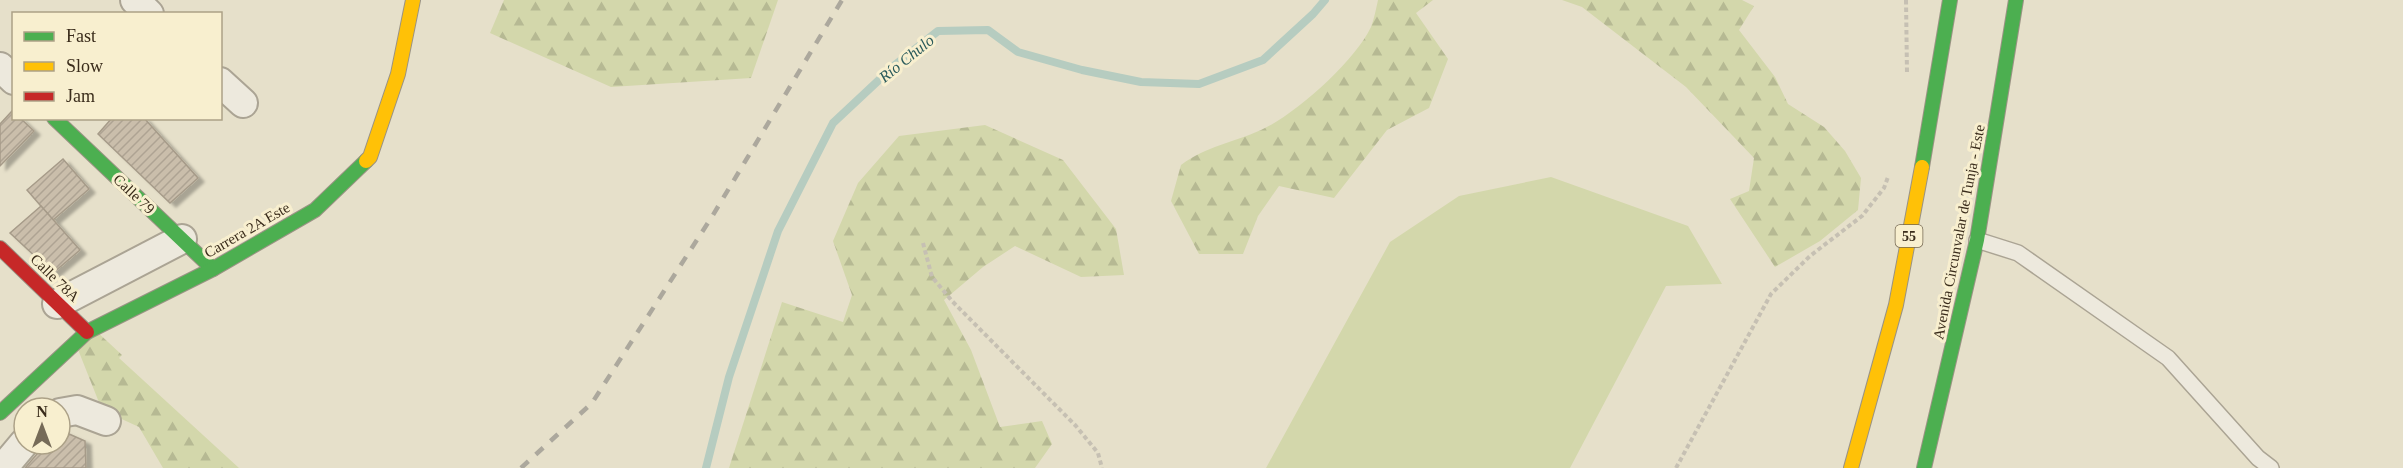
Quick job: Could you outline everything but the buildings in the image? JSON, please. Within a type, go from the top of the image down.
[{"type":"main road","name":"Carrera 2A Este","points":[[0,413],[87,332],[213,269],[315,210],[370,157],[398,74],[413,0]]},
{"type":"main road","name":"55","points":[[1851,468],[1896,305],[1947,30],[1950,0]]},
{"type":"main road","name":"Avenida Circunvalar de Tunja - Este","points":[[1924,468],[1977,240],[2016,0]]},
{"type":"main road","name":"Calle 79","points":[[56,120],[213,269]]},
{"type":"main road","name":"Calle 78A","points":[[0,248],[87,332]]},
{"type":"street","points":[[135,0],[147,12]]},
{"type":"street","points":[[0,67],[12,78]]},
{"type":"street","points":[[222,84],[243,103]]},
{"type":"street","points":[[57,304],[182,239]]},
{"type":"street","points":[[72,411],[77,410],[106,421]]},
{"type":"street","points":[[3,468],[13,456]]},
{"type":"lane","points":[[1977,240],[2018,253],[2168,358],[2258,458],[2271,468]]},
{"type":"path","points":[[1906,0],[1907,75]]},
{"type":"path","points":[[1676,468],[1771,294],[1810,256],[1862,216],[1884,188],[1891,167]]},
{"type":"path","points":[[923,243],[932,277],[952,301],[1076,426],[1098,453],[1102,468]]},
{"type":"green space","points":[[504,0],[778,0],[751,78],[611,87],[490,33]]},
{"type":"green space","points":[[1378,0],[1433,0],[1416,13],[1448,59],[1429,108],[1387,130],[1334,198],[1279,186],[1258,216],[1243,254],[1199,254],[1171,201],[1181,165],[1210,149],[1275,123],[1307,100],[1338,71],[1363,41],[1371,27]]},
{"type":"green space","points":[[1562,0],[1742,0],[1754,6],[1739,30],[1775,77],[1788,104],[1824,127],[1845,151],[1861,178],[1858,210],[1820,241],[1775,267],[1730,199],[1749,191],[1754,158],[1686,87],[1582,7]]},
{"type":"green space","points":[[985,125],[1063,160],[1116,229],[1124,275],[1081,277],[1015,246],[983,267],[944,300],[971,350],[1000,427],[1042,421],[1052,444],[1035,468],[729,468],[782,302],[843,322],[852,295],[833,241],[858,183],[899,136]]},
{"type":"green space","points":[[1551,177],[1688,226],[1722,284],[1666,286],[1570,468],[1266,468],[1390,242],[1459,196]]},
{"type":"green space","points":[[94,329],[122,355],[119,358],[239,468],[163,468],[139,427],[102,410],[77,347]]},
{"type":"waterway","name":"Río Chulo","points":[[706,468],[729,377],[778,231],[833,123],[895,65],[938,31],[988,30],[1018,52],[1082,70],[1141,82],[1199,84],[1263,60],[1325,0]]},
{"type":"railway","points":[[521,468],[592,403],[713,215],[842,0]]},
{"type":"traffic: fast","points":[[1922,167],[1950,0]]},
{"type":"traffic: fast","points":[[1924,468],[1977,240],[2016,0]]},
{"type":"traffic: fast","points":[[56,120],[213,269]]},
{"type":"traffic: fast","points":[[0,413],[87,332],[213,269],[315,210],[366,161]]},
{"type":"traffic: slow","points":[[366,161],[370,157],[398,74],[413,0]]},
{"type":"traffic: slow","points":[[1851,468],[1896,305],[1922,167]]},
{"type":"traffic: jam","points":[[0,248],[87,332]]}]
